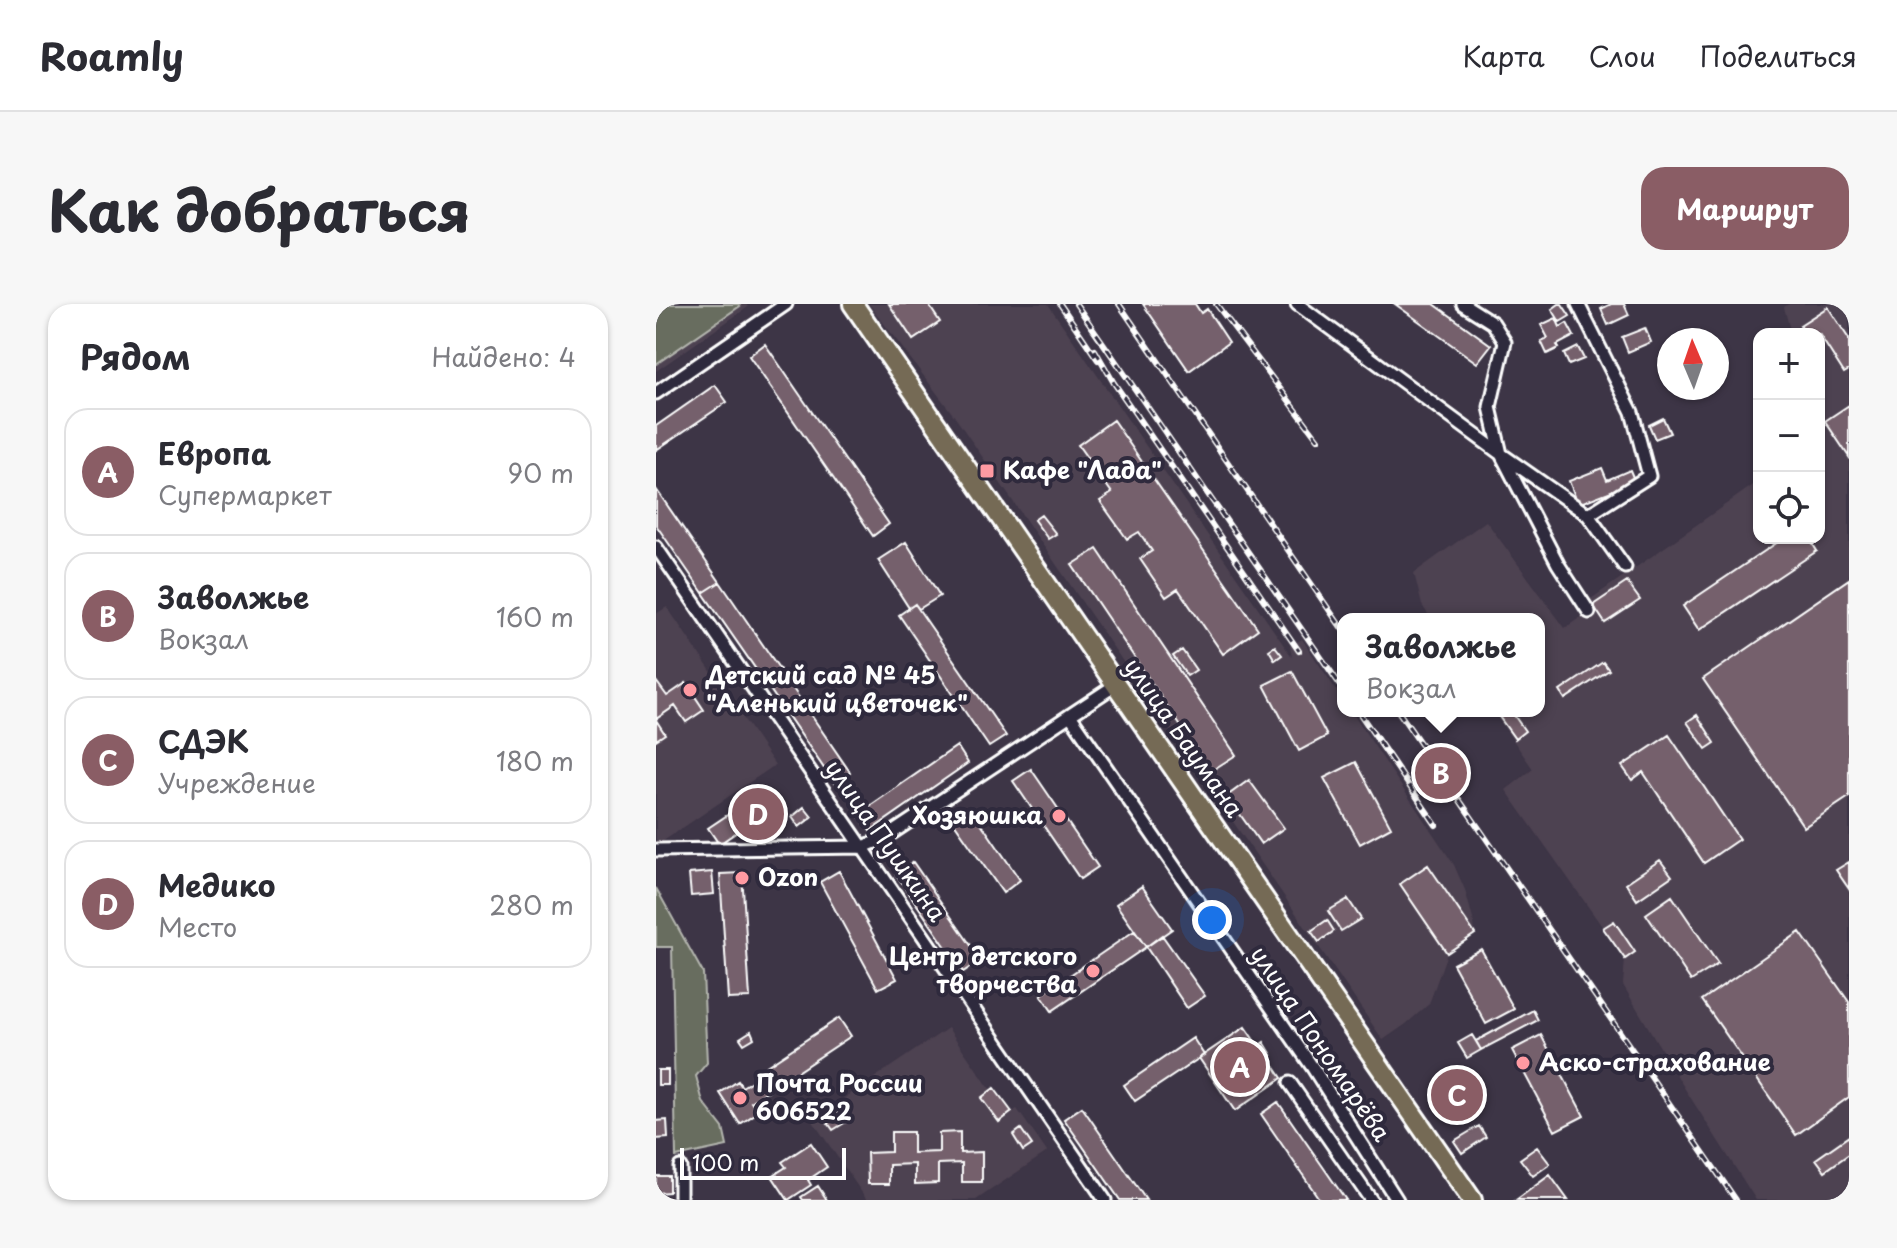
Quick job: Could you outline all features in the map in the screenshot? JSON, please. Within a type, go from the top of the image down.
[{"type":"main road","name":"улица Баумана","points":[[853,304],[1472,1200]]},
{"type":"street","points":[[656,393],[786,304]]},
{"type":"street","points":[[1297,304],[1588,515],[1625,567]]},
{"type":"street","points":[[1463,304],[1493,323],[1505,342],[1490,407],[1501,454],[1558,564],[1589,612]]},
{"type":"street","points":[[1578,304],[1632,412],[1649,476],[1588,515]]},
{"type":"street","name":"улица Пушкина","points":[[656,547],[1105,1200]]},
{"type":"street","points":[[656,850],[863,847],[883,839],[1117,684]]},
{"type":"street","name":"улица Пономарёва","points":[[1070,715],[1313,1068],[1397,1200]]},
{"type":"street","name":"улица Пономарёва","points":[[1290,1083],[1371,1200]]},
{"type":"street","points":[[680,1167],[680,1200]]},
{"type":"shaded area","points":[[656,304],[746,304],[748,307],[656,371]]},
{"type":"shaded area","points":[[869,304],[1048,304],[1292,657],[1290,646],[1302,639],[1337,691],[1337,717],[1355,717],[1454,865],[1465,890],[1475,934],[1447,953],[1429,1004],[1406,1024],[1383,1040],[955,417]]},
{"type":"shaded area","points":[[1789,304],[1849,304],[1849,1200],[1756,1200],[1623,985],[1625,959],[1506,790],[1533,769],[1497,717],[1545,717],[1545,613],[1427,613],[1414,573],[1486,521],[1565,628],[1594,608],[1591,599],[1753,485],[1753,544],[1825,544],[1825,328],[1789,328],[1784,307]]},
{"type":"shaded area","name":"Детский сад № 45 \"Аленький цветочек\"","points":[[667,607],[775,765],[656,846],[656,614]]},
{"type":"shaded area","points":[[948,1028],[1008,1115],[1017,1109],[1047,1152],[976,1200],[867,1200],[812,1120]]},
{"type":"green space","points":[[656,304],[738,304],[740,306],[656,364]]},
{"type":"green space","points":[[656,888],[703,973],[707,1063],[696,1076],[703,1102],[723,1128],[727,1146],[676,1157],[672,947],[656,947]]},
{"type":"building","points":[[889,304],[928,304],[940,322],[913,340]]},
{"type":"building","points":[[1143,304],[1195,304],[1201,313],[1207,309],[1229,342],[1189,371]]},
{"type":"building","points":[[1395,304],[1434,304],[1491,345],[1477,363]]},
{"type":"building","points":[[1559,304],[1570,316],[1560,322],[1552,309]]},
{"type":"building","points":[[1611,304],[1624,304],[1629,315],[1608,325],[1601,309]]},
{"type":"building","points":[[1828,307],[1849,339],[1849,370],[1844,373],[1825,343],[1825,328],[1802,328],[1800,325]]},
{"type":"building","points":[[1556,318],[1560,327],[1567,323],[1574,336],[1547,354],[1541,341],[1548,338],[1541,325]]},
{"type":"building","points":[[1645,328],[1651,342],[1628,352],[1622,337]]},
{"type":"building","points":[[765,344],[889,524],[873,536],[749,356]]},
{"type":"building","points":[[1578,347],[1584,359],[1569,365],[1564,354]]},
{"type":"building","points":[[715,385],[727,402],[656,450],[656,426]]},
{"type":"building","points":[[1849,405],[1849,457],[1825,421]]},
{"type":"building","points":[[1663,418],[1670,433],[1655,439],[1649,425]]},
{"type":"building","points":[[1113,420],[1258,629],[1223,654],[1178,589],[1166,597],[1140,559],[1152,551],[1139,532],[1127,539],[1100,501],[1112,493],[1078,445]]},
{"type":"building","points":[[1055,466],[1061,475],[1047,484],[1041,475]]},
{"type":"building","points":[[1602,468],[1607,480],[1630,470],[1635,482],[1578,504],[1569,481]]},
{"type":"building","points":[[656,489],[720,582],[703,593],[656,525]]},
{"type":"building","points":[[1041,515],[1056,534],[1048,539],[1034,520]]},
{"type":"building","points":[[906,542],[940,596],[919,609],[915,604],[909,608],[878,560]]},
{"type":"building","points":[[1775,544],[1813,544],[1817,551],[1699,630],[1683,606]]},
{"type":"building","points":[[1097,549],[1236,755],[1211,771],[1072,565]]},
{"type":"building","points":[[1849,579],[1849,797],[1804,827],[1703,679]]},
{"type":"building","points":[[720,582],[787,680],[771,691],[703,593]]},
{"type":"building","points":[[1627,582],[1640,600],[1605,623],[1593,605]]},
{"type":"building","points":[[915,604],[1006,736],[989,747],[899,615]]},
{"type":"building","points":[[1275,646],[1282,655],[1275,660],[1269,650]]},
{"type":"building","points":[[1182,650],[1196,670],[1187,676],[1173,656]]},
{"type":"building","points":[[1603,662],[1609,670],[1565,699],[1560,691]]},
{"type":"building","points":[[1292,671],[1327,736],[1299,751],[1264,685]]},
{"type":"building","points":[[787,680],[850,772],[834,783],[771,691]]},
{"type":"building","points":[[656,681],[667,696],[686,683],[704,710],[686,722],[675,706],[656,719]]},
{"type":"building","points":[[1697,715],[1715,743],[1706,749],[1687,722]]},
{"type":"building","points":[[1499,717],[1515,717],[1525,731],[1515,739]]},
{"type":"building","points":[[656,720],[665,734],[656,740]]},
{"type":"building","points":[[1669,735],[1739,839],[1704,863],[1643,772],[1632,780],[1622,766]]},
{"type":"building","points":[[957,746],[968,763],[870,831],[858,814]]},
{"type":"building","points":[[1356,762],[1391,827],[1360,844],[1324,778]]},
{"type":"building","points":[[1031,769],[1098,867],[1080,879],[1013,781]]},
{"type":"building","points":[[1249,780],[1284,828],[1261,844],[1227,796]]},
{"type":"building","points":[[761,799],[774,817],[756,830],[743,811]]},
{"type":"building","points":[[804,807],[812,817],[799,827],[792,817]]},
{"type":"building","points":[[970,807],[1020,880],[1003,893],[952,820]]},
{"type":"building","points":[[732,812],[743,828],[719,844],[708,828]]},
{"type":"building","points":[[1660,860],[1672,876],[1637,900],[1626,883]]},
{"type":"building","points":[[913,862],[981,960],[963,972],[896,874]]},
{"type":"building","points":[[1849,862],[1849,889],[1836,870]]},
{"type":"building","points":[[1428,865],[1475,934],[1447,953],[1400,884]]},
{"type":"building","points":[[839,871],[897,979],[878,989],[820,882]]},
{"type":"building","points":[[712,872],[714,894],[691,896],[689,874]]},
{"type":"building","points":[[742,873],[750,998],[728,999],[720,874]]},
{"type":"building","name":"Центр детского творчества","points":[[1142,886],[1172,929],[1146,947],[1116,904]]},
{"type":"building","points":[[1672,896],[1718,964],[1691,981],[1646,914]]},
{"type":"building","points":[[1348,899],[1361,919],[1341,931],[1328,911]]},
{"type":"building","points":[[1327,920],[1334,931],[1319,942],[1311,931]]},
{"type":"building","points":[[1614,921],[1635,952],[1625,959],[1603,928]]},
{"type":"building","name":"Центр детского творчества","points":[[1134,931],[1146,947],[1052,1011],[1041,995]]},
{"type":"building","points":[[1800,932],[1849,1002],[1849,1097],[1796,1135],[1702,1000]]},
{"type":"building","points":[[1162,935],[1205,996],[1187,1008],[1146,947]]},
{"type":"building","points":[[1481,949],[1514,1009],[1486,1024],[1453,964]]},
{"type":"building","points":[[1533,1010],[1538,1020],[1481,1050],[1476,1041]]},
{"type":"building","points":[[839,1018],[851,1036],[768,1091],[756,1073]]},
{"type":"building","points":[[1245,1027],[1258,1046],[1264,1042],[1272,1055],[1268,1057],[1282,1078],[1235,1111],[1199,1058]]},
{"type":"building","points":[[751,1031],[754,1038],[744,1044],[740,1038]]},
{"type":"building","points":[[1472,1035],[1481,1050],[1467,1058],[1458,1043]]},
{"type":"building","points":[[1541,1035],[1584,1116],[1555,1131],[1512,1050]]},
{"type":"building","points":[[1193,1038],[1204,1055],[1135,1101],[1124,1085]]},
{"type":"building","points":[[658,1070],[668,1070],[668,1085],[658,1085]]},
{"type":"building","name":"Почта России 606522","points":[[758,1077],[767,1091],[751,1102],[758,1112],[740,1124],[720,1093],[738,1081],[742,1087]]},
{"type":"building","points":[[1463,1079],[1478,1102],[1454,1118],[1439,1095]]},
{"type":"building","points":[[994,1088],[1012,1112],[999,1122],[981,1098]]},
{"type":"building","points":[[1278,1102],[1346,1200],[1320,1200],[1261,1114]]},
{"type":"building","points":[[1082,1107],[1146,1200],[1120,1200],[1064,1119]]},
{"type":"building","points":[[839,1111],[846,1122],[833,1130],[826,1120]]},
{"type":"building","points":[[667,1120],[668,1138],[656,1139],[656,1121]]},
{"type":"building","points":[[1479,1126],[1486,1137],[1462,1153],[1454,1141]]},
{"type":"building","points":[[1021,1129],[1032,1145],[1023,1151],[1013,1135]]},
{"type":"building","points":[[891,1132],[913,1132],[913,1153],[939,1152],[939,1133],[960,1132],[960,1153],[982,1152],[982,1182],[962,1182],[962,1163],[938,1164],[938,1183],[915,1184],[915,1164],[889,1165],[889,1184],[868,1184],[867,1153],[891,1152]]},
{"type":"building","points":[[1849,1136],[1849,1154],[1825,1171],[1816,1159]]},
{"type":"building","points":[[811,1143],[827,1167],[808,1180],[811,1185],[788,1200],[772,1176],[786,1167],[782,1162]]},
{"type":"building","points":[[1537,1147],[1550,1164],[1533,1176],[1520,1159]]},
{"type":"building","points":[[1550,1175],[1568,1200],[1516,1200]]},
{"type":"building","points":[[656,1176],[669,1176],[669,1192],[656,1193]]},
{"type":"building","points":[[818,1186],[827,1200],[803,1200],[801,1197]]},
{"type":"railway","points":[[1060,304],[1098,360]]},
{"type":"railway","points":[[1076,304],[1337,680]]},
{"type":"railway","points":[[1119,304],[1337,621]]},
{"type":"railway","points":[[1216,304],[1318,439]]},
{"type":"railway","points":[[1095,350],[1114,383],[1299,651]]},
{"type":"railway","points":[[1362,717],[1436,825]]},
{"type":"railway","points":[[1402,717],[1736,1200]]},
{"type":"place","name":"Кафе \"Лада\"","points":[[987,471]]},
{"type":"place","name":"Детский сад № 45 \"Аленький цветочек\"","points":[[690,690]]},
{"type":"place","name":"Заволжье","points":[[1441,773]]},
{"type":"place","name":"Медико","points":[[758,814]]},
{"type":"place","name":"Хозяюшка","points":[[1059,816]]},
{"type":"place","name":"Ozon","points":[[742,878]]},
{"type":"place","name":"Центр детского творчества","points":[[1093,971]]},
{"type":"place","name":"Аско-страхование","points":[[1523,1063]]},
{"type":"place","name":"Европа","points":[[1240,1067]]},
{"type":"place","name":"СДЭК","points":[[1457,1095]]},
{"type":"place","name":"Почта России 606522","points":[[740,1098]]}]
